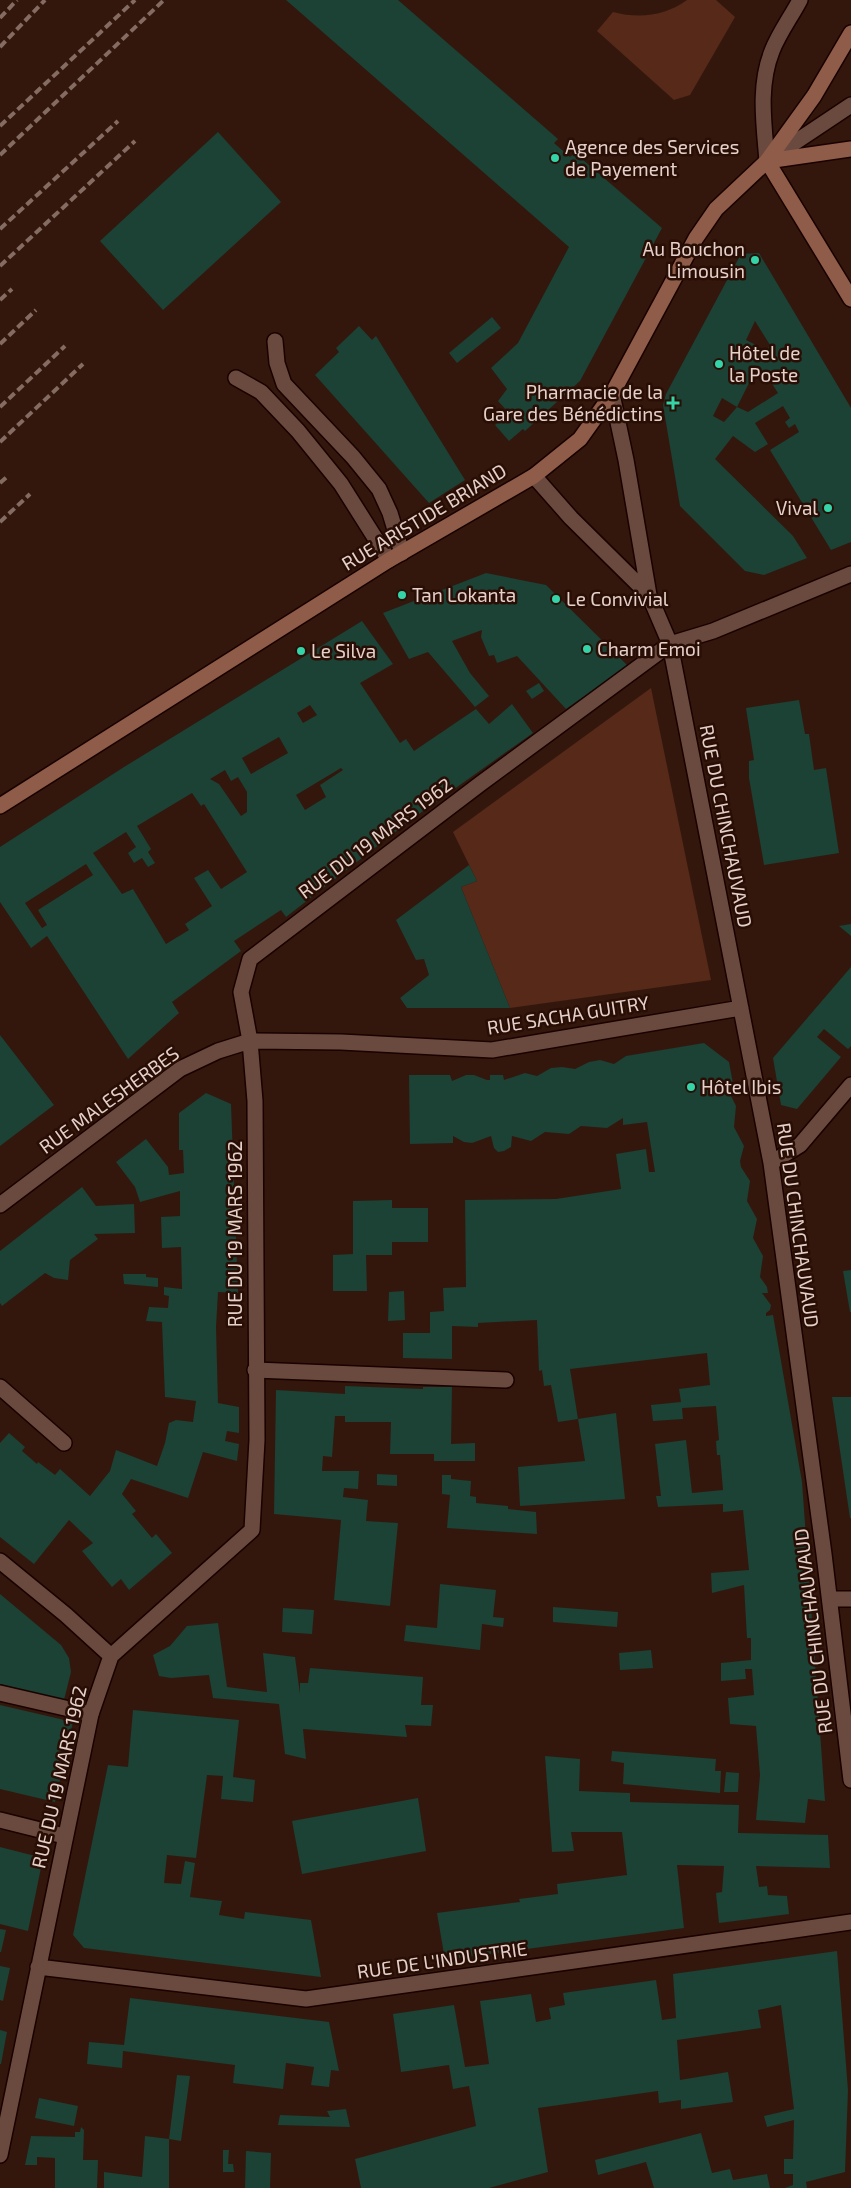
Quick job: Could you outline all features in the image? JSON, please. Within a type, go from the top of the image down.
[{"type":"street","points":[[800,0],[773,50],[766,72],[762,103],[767,161],[851,299]]},
{"type":"street","name":"RUE ARISTIDE BRIAND","points":[[0,806],[396,556],[534,476],[580,439],[612,394],[696,238],[716,209],[767,161],[814,96],[851,33]]},
{"type":"street","points":[[767,161],[851,105]]},
{"type":"street","points":[[767,161],[851,148]]},
{"type":"street","points":[[275,341],[278,363],[284,384],[353,457],[379,489],[390,513],[396,556]]},
{"type":"street","points":[[236,378],[261,392],[298,431],[396,556]]},
{"type":"street","name":"RUE DU CHINCHAUVAUD","points":[[612,394],[626,460],[649,595],[670,644],[771,1163],[830,1599],[851,1780]]},
{"type":"street","name":"RUE DU CHINCHAUVAUD","points":[[534,476],[571,518],[649,595]]},
{"type":"street","name":"RUE DU 19 MARS 1962","points":[[0,2155],[7,2081],[38,1967],[64,1836],[94,1701],[111,1656],[252,1530],[257,1440],[255,1101],[250,1041],[241,992],[250,959],[480,784],[670,644],[713,631],[851,574]]},
{"type":"street","name":"RUE SACHA GUITRY","points":[[250,1041],[341,1042],[492,1050],[741,1008]]},
{"type":"street","name":"RUE MALESHERBES","points":[[0,1205],[180,1069],[218,1051],[250,1041]]},
{"type":"street","points":[[771,1163],[800,1145],[851,1085]]},
{"type":"street","points":[[256,1370],[506,1380]]},
{"type":"street","points":[[0,1387],[64,1444]]},
{"type":"street","points":[[0,1561],[66,1615],[111,1656]]},
{"type":"street","points":[[830,1599],[851,1599]]},
{"type":"street","points":[[0,1692],[91,1714]]},
{"type":"street","points":[[0,1820],[64,1836]]},
{"type":"street","name":"RUE DE L'INDUSTRIE","points":[[38,1967],[306,1999],[851,1922]]},
{"type":"shaded area","points":[[687,0],[716,0],[735,17],[690,95],[674,100],[597,31],[613,12],[632,15],[652,15],[670,10]]},
{"type":"shaded area","points":[[651,688],[711,980],[510,1008],[461,887],[477,881],[453,832]]},
{"type":"building","points":[[286,0],[398,0],[558,139],[554,143],[570,157],[575,153],[662,228],[580,381],[525,431],[523,429],[509,441],[495,425],[509,413],[498,401],[507,389],[491,368],[518,343],[569,247]]},
{"type":"building","points":[[218,132],[281,202],[163,310],[100,241]]},
{"type":"building","points":[[759,253],[851,408],[851,542],[831,550],[770,450],[799,432],[795,424],[789,428],[785,422],[790,418],[783,406],[755,423],[768,444],[755,452],[733,436],[715,459],[793,536],[807,558],[764,575],[745,571],[680,506],[663,405],[666,394],[741,254]],"holes":[[[755,321],[770,345],[763,356],[756,345],[746,340]],[[756,369],[767,376],[778,393],[748,412],[737,407]],[[722,398],[737,407],[724,422],[713,416]]]},
{"type":"building","points":[[492,317],[501,328],[457,363],[449,353]]},
{"type":"building","points":[[359,326],[372,340],[376,336],[465,480],[429,503],[315,375],[339,352],[336,348]]},
{"type":"building","points":[[486,573],[546,585],[628,666],[566,709],[517,656],[497,663],[494,655],[489,656],[481,637],[482,630],[452,641],[470,673],[489,696],[475,707],[428,652],[409,659],[383,613]]},
{"type":"building","points":[[362,621],[393,664],[360,683],[400,743],[406,739],[414,751],[476,709],[489,724],[512,704],[533,733],[412,819],[286,917],[281,910],[234,941],[241,951],[172,1002],[179,1013],[128,1059],[47,936],[31,948],[0,902],[0,847],[124,767]],"holes":[[[310,705],[317,715],[303,723],[297,713]],[[279,737],[288,753],[251,774],[242,758]],[[341,768],[343,770],[320,785],[326,797],[305,810],[296,795]],[[225,770],[231,781],[238,777],[247,792],[247,812],[241,816],[219,784],[210,779]],[[192,793],[201,806],[204,804],[247,872],[221,889],[208,870],[194,878],[212,906],[185,924],[189,930],[166,944],[133,889],[122,894],[93,853],[126,832],[136,847],[128,853],[134,863],[142,858],[148,867],[155,863],[148,852],[151,849],[137,826]],[[86,864],[93,875],[38,910],[47,925],[42,928],[25,903]]]},
{"type":"building","points":[[539,683],[544,691],[532,699],[526,691]]},
{"type":"building","points":[[799,700],[805,734],[809,734],[814,770],[826,768],[839,853],[764,865],[749,778],[749,761],[754,760],[746,708]]},
{"type":"building","points":[[469,865],[477,881],[461,887],[510,1008],[407,1008],[400,998],[429,975],[424,959],[416,960],[396,920]]},
{"type":"building","points":[[851,924],[851,936],[839,926]]},
{"type":"building","points":[[851,967],[851,1046],[848,1049],[824,1029],[817,1037],[841,1057],[797,1109],[781,1105],[773,1058]]},
{"type":"building","points":[[0,1035],[54,1105],[0,1146]]},
{"type":"building","points":[[704,1043],[729,1062],[734,1089],[728,1090],[736,1106],[734,1127],[744,1146],[740,1161],[741,1167],[750,1181],[747,1201],[757,1219],[753,1238],[763,1256],[760,1277],[767,1287],[768,1293],[762,1293],[771,1305],[766,1316],[773,1315],[802,1482],[825,1801],[808,1799],[805,1823],[756,1820],[760,1775],[756,1726],[730,1724],[728,1698],[754,1695],[752,1669],[745,1669],[746,1679],[721,1681],[721,1663],[751,1660],[751,1638],[747,1638],[744,1585],[712,1593],[711,1573],[749,1570],[743,1510],[723,1512],[723,1504],[658,1507],[656,1496],[661,1496],[655,1444],[686,1440],[692,1493],[723,1490],[720,1455],[717,1455],[716,1441],[719,1440],[716,1406],[682,1408],[683,1419],[653,1421],[651,1405],[681,1402],[679,1389],[710,1385],[707,1353],[570,1369],[578,1419],[558,1422],[551,1385],[544,1386],[542,1370],[539,1371],[537,1320],[478,1323],[478,1327],[452,1326],[452,1359],[403,1358],[403,1333],[430,1333],[430,1312],[444,1311],[443,1288],[466,1287],[465,1200],[556,1199],[621,1189],[616,1154],[646,1149],[649,1172],[655,1172],[647,1122],[623,1125],[623,1118],[607,1128],[581,1126],[569,1134],[545,1132],[531,1141],[512,1136],[511,1147],[498,1152],[494,1148],[491,1136],[472,1143],[464,1142],[453,1136],[453,1143],[410,1144],[409,1075],[450,1075],[452,1081],[466,1075],[474,1075],[490,1080],[490,1075],[503,1075],[504,1080],[525,1073],[537,1076],[551,1068],[575,1069],[589,1062],[600,1060],[614,1064],[626,1056]]},
{"type":"building","points":[[206,1093],[231,1104],[238,1293],[218,1292],[216,1327],[218,1403],[239,1407],[239,1433],[227,1431],[225,1441],[239,1444],[237,1461],[203,1452],[188,1498],[131,1479],[122,1494],[136,1511],[132,1514],[152,1538],[156,1534],[172,1553],[129,1590],[121,1579],[112,1587],[82,1551],[93,1543],[69,1520],[34,1564],[0,1537],[0,1443],[9,1433],[25,1447],[22,1451],[37,1464],[38,1462],[55,1475],[60,1469],[90,1496],[110,1471],[116,1450],[157,1466],[165,1443],[169,1423],[176,1420],[193,1422],[196,1401],[165,1397],[162,1322],[146,1321],[149,1307],[168,1308],[169,1296],[164,1295],[164,1287],[182,1289],[181,1247],[162,1248],[161,1217],[180,1216],[180,1191],[140,1202],[135,1187],[116,1162],[146,1139],[168,1167],[169,1175],[184,1173],[183,1150],[179,1150],[179,1113]]},
{"type":"building","points":[[82,1187],[96,1206],[134,1204],[135,1233],[94,1234],[98,1239],[70,1260],[68,1280],[54,1278],[45,1273],[2,1306],[0,1303],[0,1251]]},
{"type":"building","points":[[392,1200],[392,1208],[428,1208],[428,1242],[392,1242],[392,1255],[366,1255],[367,1291],[333,1291],[333,1255],[353,1254],[353,1201]]},
{"type":"building","points":[[851,1270],[851,1312],[850,1312],[843,1271]]},
{"type":"building","points":[[123,1274],[146,1274],[146,1277],[158,1278],[158,1287],[124,1284]]},
{"type":"building","points":[[404,1291],[405,1320],[388,1321],[389,1292]]},
{"type":"building","points":[[345,1386],[423,1389],[423,1387],[452,1387],[451,1444],[475,1443],[475,1461],[434,1461],[434,1454],[390,1454],[391,1422],[345,1422],[345,1416],[335,1416],[332,1457],[323,1456],[322,1471],[359,1471],[358,1489],[344,1488],[343,1497],[368,1500],[366,1521],[398,1523],[390,1606],[334,1600],[341,1520],[274,1514],[276,1390],[345,1394]]},
{"type":"building","points":[[832,1397],[851,1397],[851,1518],[850,1518]]},
{"type":"building","points":[[616,1413],[625,1499],[520,1506],[518,1467],[585,1461],[578,1419]]},
{"type":"building","points":[[377,1474],[397,1475],[397,1486],[377,1485]]},
{"type":"building","points":[[442,1475],[451,1475],[451,1479],[471,1481],[470,1496],[476,1497],[476,1503],[508,1506],[508,1509],[536,1512],[537,1534],[447,1528],[450,1495],[442,1494]]},
{"type":"building","points":[[440,1584],[496,1590],[493,1617],[504,1618],[503,1627],[482,1624],[480,1650],[404,1641],[406,1625],[437,1628]]},
{"type":"building","points":[[0,1594],[61,1645],[69,1658],[71,1672],[64,1700],[0,1684]]},
{"type":"building","points":[[553,1607],[618,1612],[617,1627],[553,1622]]},
{"type":"building","points":[[283,1608],[314,1610],[312,1634],[282,1632]]},
{"type":"building","points":[[218,1623],[227,1687],[267,1692],[263,1653],[295,1657],[300,1694],[300,1683],[308,1683],[310,1668],[423,1677],[421,1705],[433,1705],[431,1726],[405,1725],[407,1737],[303,1729],[306,1759],[285,1754],[279,1704],[213,1698],[209,1675],[171,1678],[159,1676],[153,1655],[170,1646],[187,1626]]},
{"type":"building","points":[[651,1650],[653,1668],[620,1670],[619,1653]]},
{"type":"building","points":[[0,1705],[73,1722],[55,1802],[0,1789]]},
{"type":"building","points":[[133,1710],[239,1720],[233,1777],[255,1780],[253,1802],[221,1799],[223,1776],[207,1775],[196,1858],[167,1855],[164,1883],[181,1884],[185,1861],[195,1863],[190,1897],[222,1901],[219,1915],[244,1919],[245,1912],[311,1920],[321,1977],[84,1948],[73,1935],[108,1765],[128,1767]]},
{"type":"building","points":[[612,1751],[716,1759],[715,1771],[721,1771],[720,1793],[623,1784],[624,1763],[611,1761]]},
{"type":"building","points":[[545,1756],[580,1759],[579,1791],[630,1793],[630,1802],[739,1805],[738,1833],[828,1835],[830,1868],[756,1866],[759,1887],[767,1886],[768,1895],[787,1896],[789,1914],[719,1923],[716,1893],[722,1892],[724,1866],[677,1865],[684,1928],[445,1960],[437,1913],[520,1902],[519,1899],[558,1894],[557,1884],[627,1875],[622,1832],[571,1832],[574,1851],[552,1852]]},
{"type":"building","points":[[726,1772],[739,1773],[738,1792],[724,1792]]},
{"type":"building","points":[[418,1798],[426,1851],[302,1874],[292,1821]]},
{"type":"building","points":[[0,1847],[43,1858],[28,1931],[0,1924]]},
{"type":"building","points":[[0,1929],[6,1930],[1,1952],[0,1952]]},
{"type":"building","points":[[837,1951],[848,2090],[845,2172],[806,2182],[807,2188],[785,2188],[793,2185],[793,2174],[784,2174],[784,2159],[793,2159],[794,2120],[767,2127],[764,2116],[794,2109],[781,2005],[758,2010],[761,2028],[677,2040],[680,2080],[728,2072],[733,2102],[681,2109],[681,2100],[659,2103],[658,2091],[538,2108],[548,2172],[489,2188],[361,2188],[355,2159],[476,2126],[469,2086],[453,2089],[449,2065],[401,2072],[393,2014],[454,2005],[465,2067],[489,2064],[480,2001],[531,1994],[536,2022],[551,2019],[549,2008],[565,2005],[563,1993],[656,1980],[662,2020],[676,2018],[673,1974]]},
{"type":"building","points":[[0,1966],[10,1968],[3,2001],[0,2000]]},
{"type":"building","points":[[130,1998],[329,2022],[339,2071],[331,2070],[329,2087],[311,2085],[314,2067],[286,2063],[283,2089],[233,2083],[235,2065],[123,2051],[122,2068],[87,2064],[89,2042],[124,2045]]},
{"type":"building","points":[[0,2030],[7,2032],[1,2064],[0,2064]]},
{"type":"building","points":[[177,2075],[190,2076],[181,2141],[169,2139]]},
{"type":"building","points":[[39,2098],[78,2106],[74,2126],[35,2118]]},
{"type":"building","points":[[346,2109],[350,2127],[278,2125],[280,2115],[330,2117],[327,2111]]},
{"type":"building","points":[[81,2127],[84,2130],[83,2160],[98,2160],[97,2188],[55,2188],[55,2158],[37,2157],[37,2165],[25,2165],[31,2136],[75,2137],[75,2132],[80,2132]]},
{"type":"building","points":[[701,2133],[712,2173],[730,2169],[733,2180],[767,2174],[770,2188],[654,2188],[646,2162],[598,2175],[595,2160]]},
{"type":"building","points":[[145,2136],[169,2139],[169,2188],[104,2188],[104,2172],[142,2177]]},
{"type":"building","points":[[223,2150],[229,2150],[228,2164],[233,2164],[234,2172],[223,2172]]},
{"type":"building","points":[[246,2151],[271,2153],[270,2188],[245,2188]]},
{"type":"railway","points":[[0,18],[17,0]]},
{"type":"railway","points":[[0,47],[45,0]]},
{"type":"railway","points":[[0,126],[135,0]]},
{"type":"railway","points":[[0,155],[164,0]]},
{"type":"railway","points":[[0,229],[118,121]]},
{"type":"railway","points":[[0,266],[135,141]]},
{"type":"railway","points":[[0,300],[12,289]]},
{"type":"railway","points":[[0,344],[36,310]]},
{"type":"railway","points":[[0,407],[65,346]]},
{"type":"railway","points":[[0,442],[83,364]]},
{"type":"railway","points":[[0,483],[9,475]]},
{"type":"railway","points":[[0,522],[30,494]]},
{"type":"place","name":"Agence des Services de Payement","points":[[555,158]]},
{"type":"place","name":"Au Bouchon Limousin","points":[[755,260]]},
{"type":"place","name":"Hôtel de la Poste","points":[[719,364]]},
{"type":"place","name":"Pharmacie de la Gare des Bénédictins","points":[[673,403]]},
{"type":"place","name":"Vival","points":[[828,508]]},
{"type":"place","name":"Tan Lokanta","points":[[402,595]]},
{"type":"place","name":"Le Convivial","points":[[556,599]]},
{"type":"place","name":"Charm Emoi","points":[[587,649]]},
{"type":"place","name":"Le Silva","points":[[301,651]]},
{"type":"place","name":"Hôtel Ibis","points":[[691,1087]]}]
